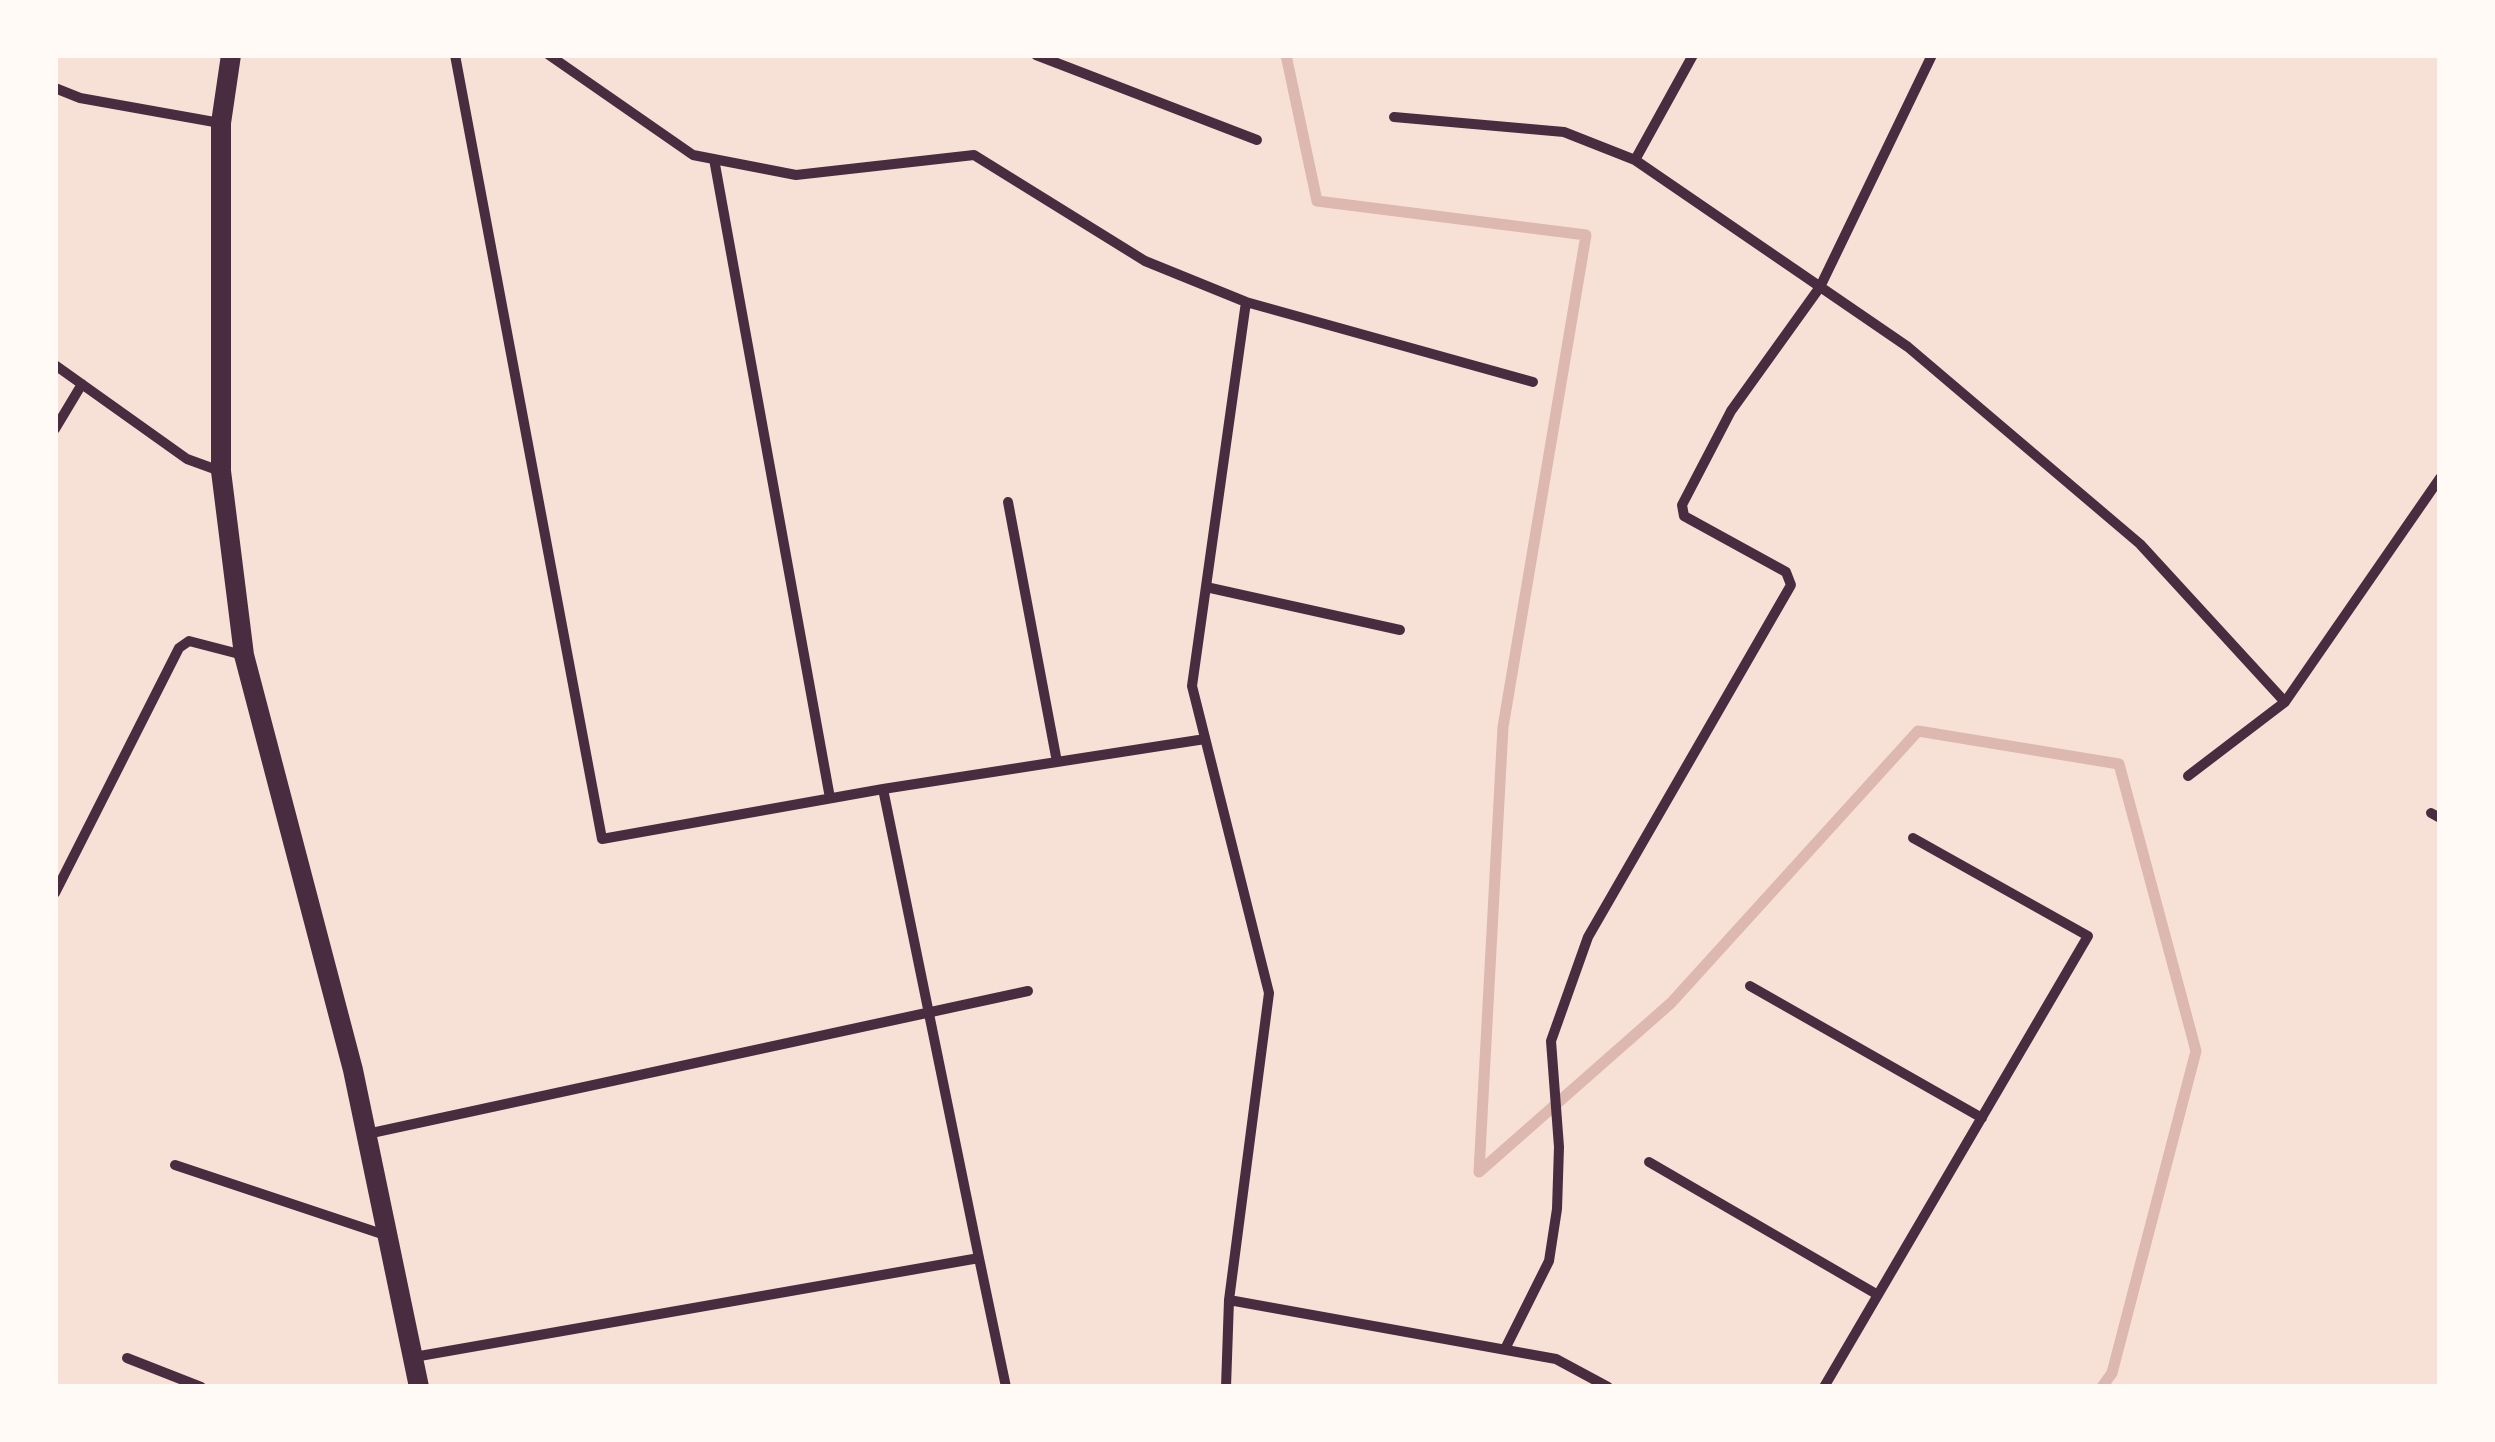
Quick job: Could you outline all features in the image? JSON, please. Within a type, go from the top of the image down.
[{"type":"main road","points":[[231,55],[221,123],[221,472],[244,656],[367,1134],[419,1387]]},
{"type":"street","points":[[454,55],[602,839],[1205,738]]},
{"type":"street","points":[[549,55],[694,154],[796,176],[974,156],[1145,261],[1246,302],[1533,382]]},
{"type":"street","points":[[1036,55],[1256,140]]},
{"type":"street","points":[[1635,160],[1692,55]]},
{"type":"street","points":[[1505,1350],[1549,1262],[1557,1210],[1559,1147],[1552,1040],[1588,938],[1791,586],[1786,572],[1684,516],[1682,506],[1731,410],[1820,287],[1932,55]]},
{"type":"street","points":[[55,88],[80,98],[221,123]]},
{"type":"street","points":[[1394,117],[1564,132],[1635,160],[1908,347],[2140,544],[2284,702]]},
{"type":"street","points":[[714,159],[830,798]]},
{"type":"street","points":[[1226,1387],[1229,1300],[1269,993],[1192,686],[1246,302]]},
{"type":"street","points":[[55,365],[188,460],[221,472]]},
{"type":"street","points":[[55,429],[82,384]]},
{"type":"street","points":[[2188,776],[2284,702],[2440,478]]},
{"type":"street","points":[[1008,502],[1057,762]]},
{"type":"street","points":[[1206,587],[1400,630]]},
{"type":"street","points":[[55,893],[179,648],[189,641],[244,656]]},
{"type":"street","points":[[883,789],[1006,1387]]},
{"type":"street","points":[[1824,1387],[2088,936],[1913,838]]},
{"type":"street","points":[[1750,986],[1982,1118]]},
{"type":"street","points":[[367,1134],[1028,991]]},
{"type":"street","points":[[1650,1162],[1878,1295]]},
{"type":"street","points":[[174,1165],[389,1237]]},
{"type":"street","points":[[414,1357],[979,1258]]},
{"type":"street","points":[[1229,1300],[1556,1359],[1608,1387]]},
{"type":"street","points":[[127,1358],[202,1387]]},
{"type":"waterway","points":[[1286,55],[1317,201],[1586,235],[1503,727],[1479,1172],[1671,1003],[1918,731],[2119,764],[2196,1051],[2112,1373],[2102,1387]]}]
